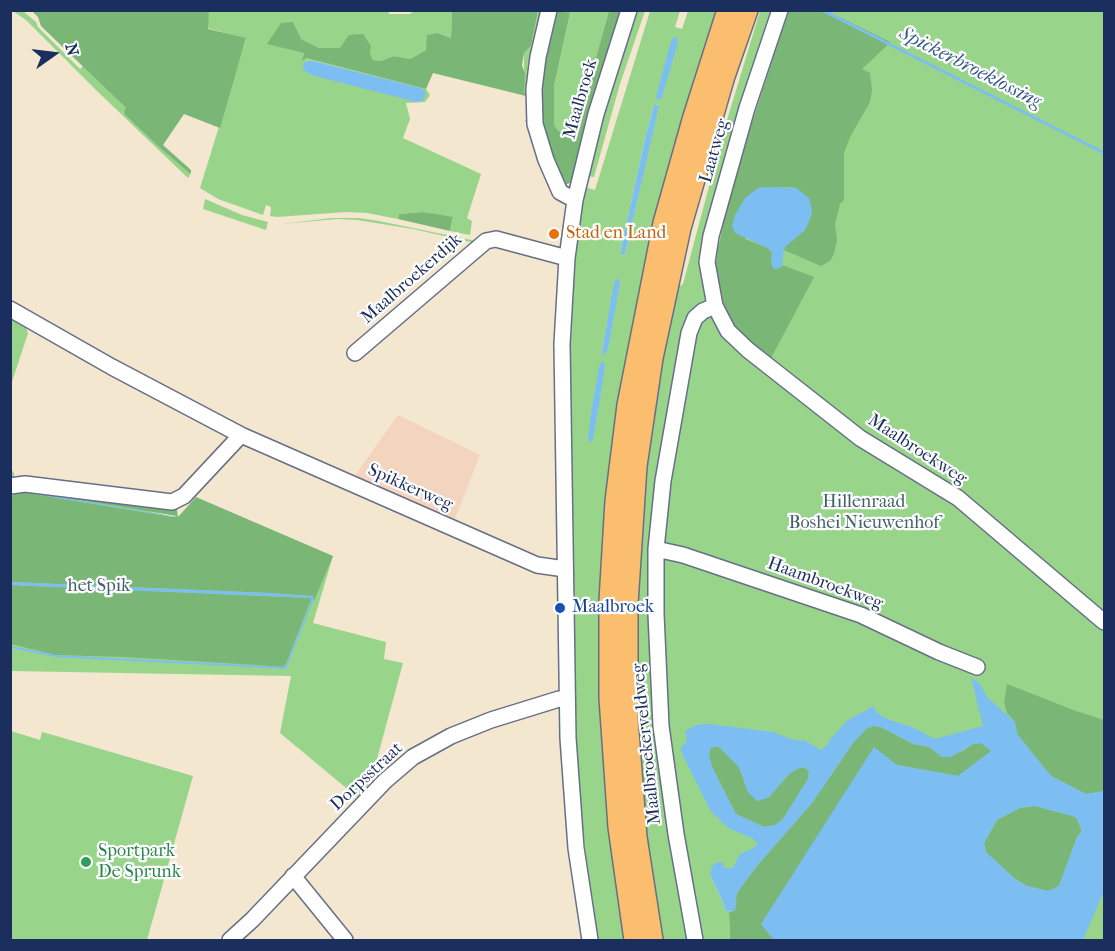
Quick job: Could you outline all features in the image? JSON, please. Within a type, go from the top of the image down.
[{"type":"highway","points":[[635,940],[619,827],[610,698],[610,601],[616,501],[630,393],[662,234],[693,120],[729,10]]},
{"type":"highway","points":[[652,940],[636,837],[627,718],[627,604],[635,478],[652,358],[680,228],[714,108],[747,10]]},
{"type":"street","name":"Maalbroek","points":[[549,10],[538,57],[534,88],[535,124],[546,160],[560,192],[567,198],[575,200]]},
{"type":"street","name":"Maalbroek","points":[[590,940],[576,848],[570,778],[562,344],[567,258],[575,200],[596,114],[629,10]]},
{"type":"street","name":"Laatweg","points":[[715,306],[707,262],[711,236],[747,108],[780,10]]},
{"type":"street","name":"Maalbroekerdijk","points":[[355,353],[486,241],[496,239],[567,258]]},
{"type":"street","name":"Maalbroekerveldweg","points":[[695,940],[676,834],[661,726],[656,614],[656,549],[663,481],[689,333],[695,318],[703,311],[715,306]]},
{"type":"street","name":"Maalbroekweg","points":[[715,306],[728,331],[748,350],[860,438],[958,498],[1104,622]]},
{"type":"street","name":"Spikkerweg","points":[[10,309],[112,367],[241,435],[537,565],[566,568]]},
{"type":"street","points":[[10,486],[25,484],[172,502],[184,496],[241,435]]},
{"type":"street","name":"Haambroekweg","points":[[656,549],[683,555],[861,615],[939,652],[977,667]]},
{"type":"street","name":"Dorpsstraat","points":[[230,940],[385,782],[413,757],[451,736],[491,720],[567,698]]},
{"type":"street","points":[[293,876],[345,940]]},
{"type":"shaded area","points":[[398,415],[480,455],[453,524],[354,477]]},
{"type":"green space","points":[[388,10],[389,14],[410,14],[414,11],[452,11],[451,38],[438,33],[426,50],[410,59],[394,56],[381,61],[373,60],[370,53],[340,48],[319,48],[301,39],[303,59],[306,58],[426,89],[430,95],[425,102],[406,103],[410,119],[403,138],[481,174],[467,218],[472,221],[470,235],[450,231],[453,218],[423,212],[399,214],[398,219],[367,213],[346,212],[277,217],[270,216],[271,207],[266,205],[263,215],[218,199],[200,188],[246,39],[207,28],[209,11]],"holes":[[[306,61],[421,88],[315,76]]]},
{"type":"green space","points":[[560,10],[570,13],[554,86],[554,125],[558,131],[566,133],[577,125],[609,11],[621,11],[573,177],[570,183],[565,185],[541,118],[539,100],[545,53],[555,12]]},
{"type":"green space","points":[[13,11],[23,11],[80,69],[83,66],[127,109],[123,112],[124,114],[191,173],[188,178],[27,21]]},
{"type":"green space","points":[[32,11],[209,11],[208,29],[246,38],[220,128],[184,114],[163,145],[191,170],[191,173],[124,114],[126,108],[41,26],[38,17]]},
{"type":"green space","points":[[452,11],[538,11],[531,46],[524,53],[522,65],[525,74],[526,96],[433,73],[426,89],[306,58],[302,61],[304,53],[267,44],[281,23],[293,22],[301,39],[319,48],[340,48],[349,35],[363,34],[371,46],[370,53],[373,60],[381,61],[394,56],[410,59],[426,50],[427,35],[438,33],[451,38]]},
{"type":"green space","points":[[538,11],[546,11],[531,123],[524,121],[528,119],[526,96],[525,92],[520,91],[524,90],[524,53],[531,46]]},
{"type":"green space","points":[[609,11],[577,125],[566,133],[558,131],[554,126],[554,86],[570,13],[565,12]]},
{"type":"green space","points":[[634,11],[645,11],[620,84],[594,177],[586,176],[590,152]]},
{"type":"green space","points":[[650,11],[680,11],[675,27],[682,29],[688,11],[718,11],[622,392],[602,551],[603,735],[629,940],[598,940],[589,889],[578,774],[571,583],[568,335],[577,226],[584,187],[595,190]],"holes":[[[658,104],[625,254],[623,256],[621,249],[644,143],[654,105]],[[615,280],[608,349],[602,354],[602,352]]]},
{"type":"green space","name":"Hillenraad Boshei Nieuwenhof","points":[[760,11],[773,11],[707,277],[803,12],[880,52],[891,42],[828,11],[1104,11],[1104,940],[746,940],[733,868],[724,868],[710,875],[725,910],[729,912],[730,940],[662,940],[639,794],[639,710],[626,691],[621,446],[664,346],[674,298],[678,287],[683,284],[724,130]]},
{"type":"green space","points":[[788,11],[828,11],[891,42],[862,69],[870,73],[872,90],[870,102],[850,137],[844,153],[844,200],[840,204],[835,224],[837,240],[830,261],[821,266],[784,250],[796,188],[758,188],[745,239],[768,248],[772,253],[773,268],[782,265],[814,277],[769,362],[741,335],[729,317],[721,298],[716,266],[733,181]]},
{"type":"green space","points":[[205,199],[242,215],[268,222],[266,230],[203,209]]},
{"type":"green space","points":[[423,212],[453,217],[450,231],[398,219],[399,214]]},
{"type":"green space","points":[[332,218],[379,221],[476,241],[475,243],[413,229],[357,220],[338,219],[280,224]]},
{"type":"green space","points":[[11,315],[29,325],[26,328],[28,333],[11,385]]},
{"type":"green space","name":"het Spik","points":[[10,468],[14,473],[14,478],[87,496],[191,495],[177,510],[119,504],[333,556],[313,623],[386,642],[384,659],[403,663],[371,781],[357,797],[280,733],[291,676],[11,671]]},
{"type":"green space","points":[[24,488],[177,510],[178,517],[196,497],[333,556],[314,601],[312,596],[269,593],[11,582],[11,500],[15,490]],"holes":[[[15,491],[24,491],[177,516]]]},
{"type":"green space","points":[[11,585],[311,598],[311,600],[283,667],[55,655],[11,644]]},
{"type":"green space","points":[[1007,684],[1104,720],[1104,791],[1086,794],[1051,776],[1017,734],[1015,722],[1007,713],[1004,702]]},
{"type":"green space","points":[[873,726],[881,727],[913,744],[929,747],[943,757],[963,751],[973,744],[981,743],[992,751],[958,776],[897,765],[761,924],[774,940],[730,940],[729,912],[735,910],[736,894],[756,867],[812,803],[853,743],[866,729]]},
{"type":"green space","name":"Sportpark De Sprunk","points":[[11,731],[40,740],[42,732],[193,776],[147,940],[11,940]]},
{"type":"green space","points":[[718,746],[739,767],[748,792],[768,798],[789,774],[804,767],[809,771],[808,779],[783,819],[775,825],[764,827],[736,814],[712,767],[710,748]]},
{"type":"green space","points":[[1035,806],[1076,817],[1082,831],[1077,837],[1059,886],[1048,891],[1027,886],[1014,878],[986,852],[984,843],[997,820],[1020,808]]},
{"type":"water","points":[[676,37],[678,42],[662,97],[658,101],[656,97],[668,52],[672,39]]},
{"type":"water","points":[[309,60],[421,88],[425,91],[425,96],[423,100],[416,102],[315,76],[303,69],[304,63]]},
{"type":"water","points":[[656,104],[659,106],[625,254],[622,256],[621,249],[644,143]]},
{"type":"water","points":[[758,188],[796,188],[809,198],[812,213],[805,230],[785,247],[782,267],[775,269],[771,261],[772,253],[768,248],[735,233],[732,226],[735,215],[745,198]]},
{"type":"water","points":[[618,278],[620,283],[608,349],[603,356],[613,288]]},
{"type":"water","points":[[603,361],[605,365],[603,380],[593,440],[590,442],[588,439],[591,413],[599,368]]},
{"type":"water","points":[[15,491],[24,491],[177,517],[173,517]]},
{"type":"water","points":[[11,582],[269,593],[312,596],[314,599],[286,669],[55,657],[11,648],[11,646],[55,655],[285,667],[311,598],[11,585]]},
{"type":"water","points":[[971,677],[980,684],[987,697],[1015,722],[1017,734],[1051,776],[1086,794],[1104,791],[1104,891],[1083,940],[774,940],[761,924],[874,747],[897,765],[958,776],[991,751],[981,743],[973,744],[951,757],[942,757],[929,747],[913,744],[881,727],[873,726],[866,729],[853,743],[812,803],[756,867],[737,893],[735,910],[729,912],[725,910],[710,875],[712,867],[715,863],[720,862],[723,863],[724,868],[733,868],[740,854],[754,848],[757,843],[754,839],[728,828],[710,810],[681,752],[681,747],[687,738],[685,731],[696,725],[709,724],[773,732],[791,739],[806,741],[821,750],[848,720],[874,706],[877,713],[887,719],[912,727],[935,739],[983,726]],"holes":[[[718,746],[739,767],[748,792],[757,801],[768,798],[789,774],[797,769],[804,767],[809,771],[808,779],[783,819],[775,825],[764,827],[736,814],[712,767],[710,749]],[[1035,806],[1076,817],[1082,830],[1077,837],[1059,886],[1048,891],[1027,886],[1014,878],[986,852],[984,843],[997,820],[1020,808]]]},
{"type":"waterway","name":"Spickerbroeklossing","points":[[822,10],[1104,153]]},
{"type":"place","name":"Stad en Land","points":[[554,234]]},
{"type":"place","name":"Maalbroek","points":[[560,608]]},
{"type":"place","name":"Sportpark De Sprunk","points":[[86,862]]}]
